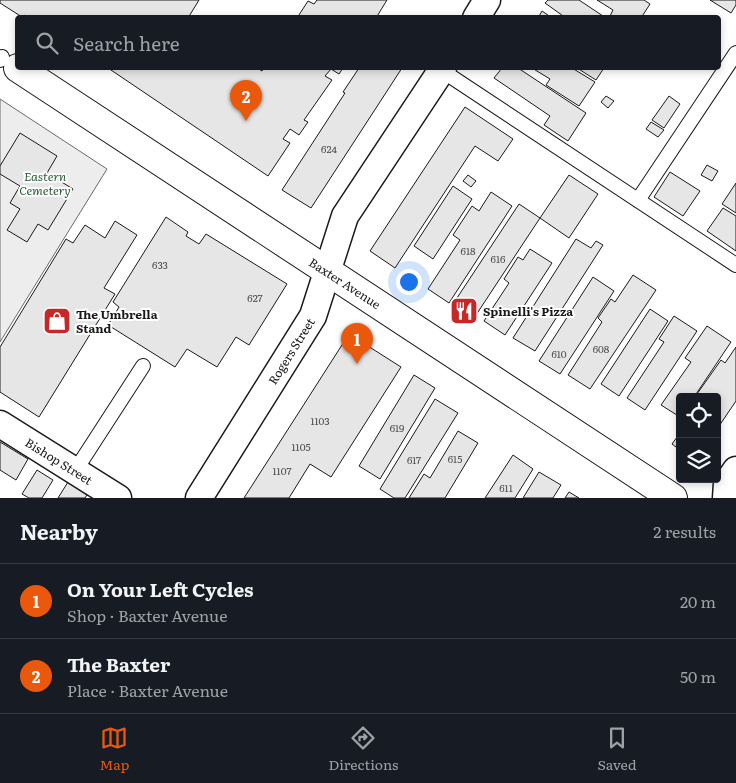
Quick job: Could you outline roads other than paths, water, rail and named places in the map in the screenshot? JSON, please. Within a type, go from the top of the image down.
[{"type":"main road","name":"Baxter Avenue","points":[[22,70],[673,498]]},
{"type":"street","points":[[478,15],[488,0]]},
{"type":"street","name":"Rogers Street","points":[[199,498],[313,316],[326,270],[345,216],[441,70]]},
{"type":"street","name":"Bishop Street","points":[[0,424],[118,498]]},
{"type":"street","points":[[726,498],[728,483],[736,470]]},
{"type":"lane","points":[[638,200],[736,53]]},
{"type":"lane","points":[[443,70],[736,265]]},
{"type":"lane","points":[[75,471],[143,366]]},
{"type":"place","name":"The Baxter","points":[[246,121]]},
{"type":"place","name":"Spinelli's Pizza","points":[[464,311]]},
{"type":"place","name":"The Umbrella Stand","points":[[57,321]]},
{"type":"place","name":"On Your Left Cycles","points":[[357,364]]},
{"type":"park label","name":"Eastern Cemetery","points":[[45,183]]}]
